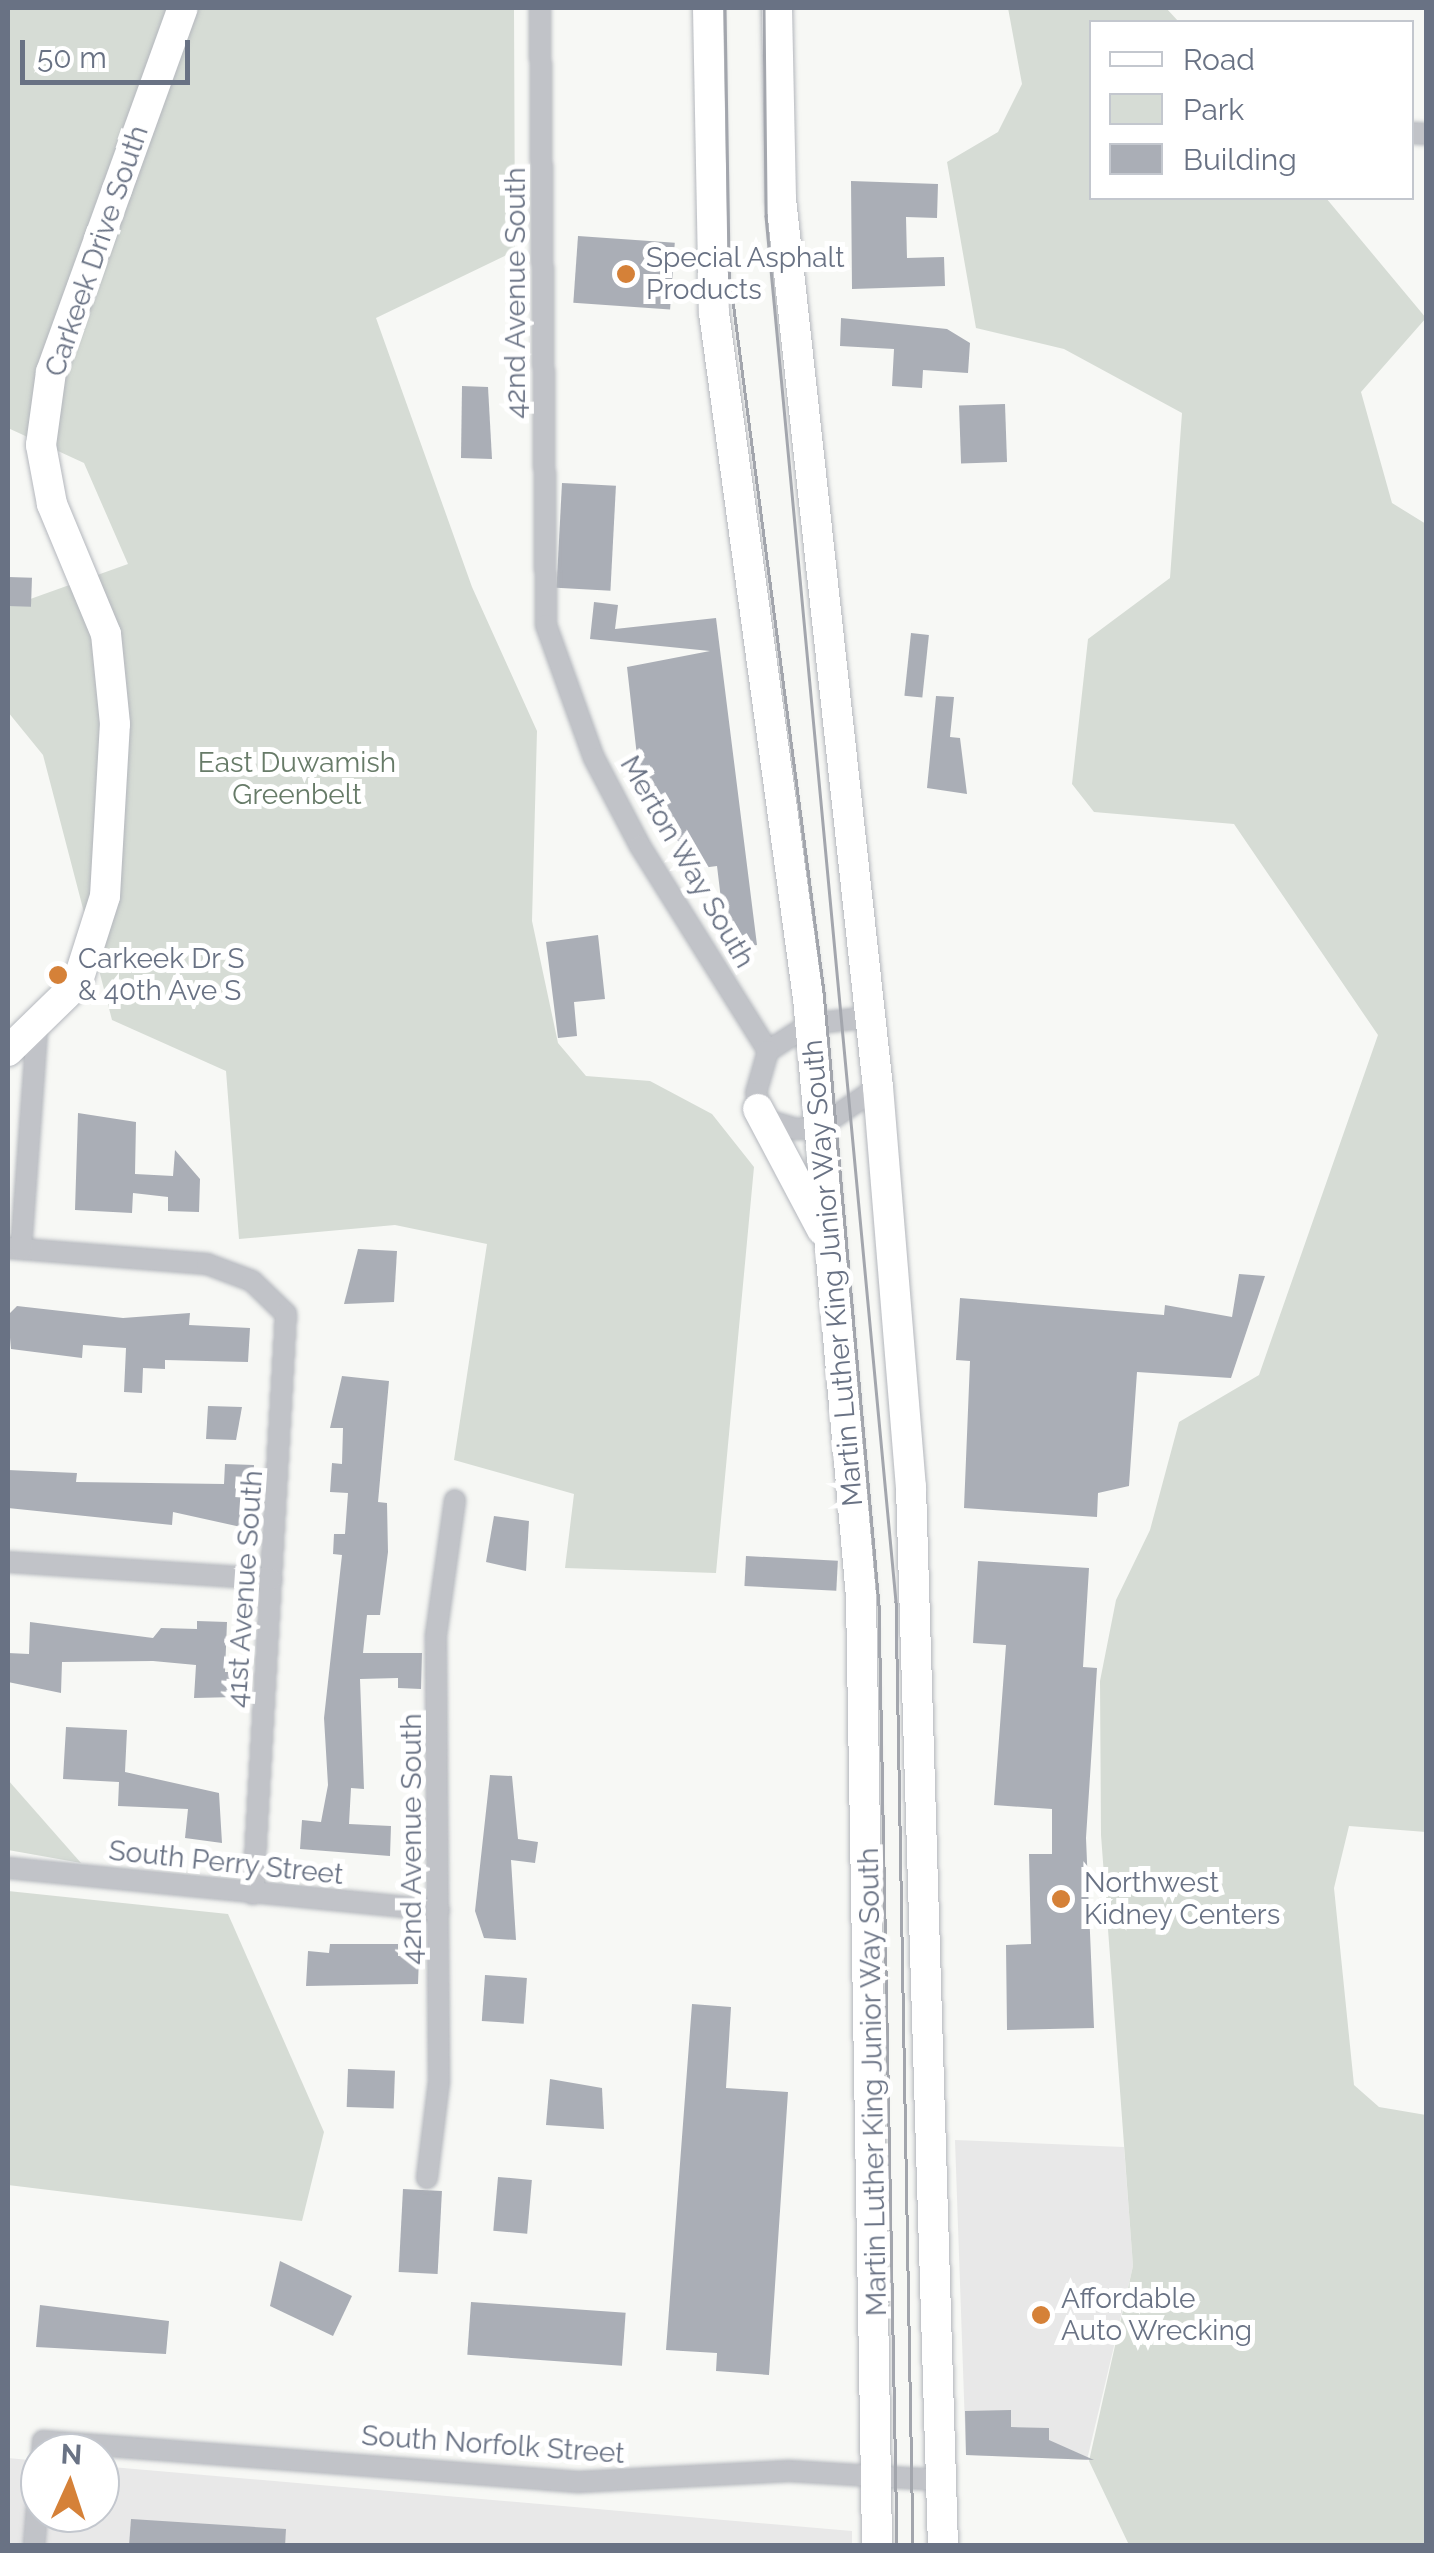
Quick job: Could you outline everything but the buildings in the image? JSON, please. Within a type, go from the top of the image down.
[{"type":"main road","name":"Carkeek Drive South","points":[[8,1051],[37,1032],[77,984],[99,929],[115,724],[95,594],[44,474],[45,407],[184,8]]},
{"type":"main road","name":"Martin Luther King Junior Way South","points":[[708,8],[714,313],[810,1024],[867,1714],[877,2546]]},
{"type":"main road","name":"Martin Luther King Junior Way South","points":[[777,8],[781,199],[878,1087],[918,1598],[943,2546]]},
{"type":"main road","points":[[758,1109],[830,1248]]},
{"type":"street","name":"42nd Avenue South","points":[[539,579],[549,249],[540,8]]},
{"type":"street","name":"Merton Way South","points":[[539,579],[594,758],[768,1051]]},
{"type":"street","points":[[871,1018],[810,1024],[768,1051],[758,1109],[780,1126],[820,1127],[878,1087]]},
{"type":"street","points":[[14,1248],[37,1032]]},
{"type":"street","name":"41st Avenue South","points":[[14,1248],[207,1264],[272,1293],[286,1314],[291,1352],[271,1579],[254,1894]]},
{"type":"street","name":"42nd Avenue South","points":[[427,2178],[439,2082],[436,1636],[455,1500]]},
{"type":"street","points":[[8,1562],[271,1579]]},
{"type":"street","name":"South Perry Street","points":[[8,1868],[439,1910]]},
{"type":"street","name":"South Norfolk Street","points":[[120,2452],[578,2482],[789,2470],[940,2480]]},
{"type":"shaded area","name":"Affordable Auto Wrecking","points":[[955,2140],[1124,2147],[1133,2266],[1087,2460],[966,2455]]},
{"type":"shaded area","points":[[8,2458],[20,2459],[20,2533],[120,2533],[120,2468],[852,2531],[852,2545],[8,2545]]},
{"type":"green space","name":"East Duwamish Greenbelt","points":[[8,8],[514,8],[515,251],[376,318],[472,587],[537,731],[532,921],[558,1043],[586,1076],[650,1081],[712,1114],[754,1167],[716,1573],[565,1568],[574,1494],[454,1460],[487,1244],[395,1225],[239,1239],[226,1071],[112,1020],[43,755],[8,712],[8,607],[128,564],[84,463],[8,428]]},
{"type":"green space","points":[[1008,8],[1166,8],[1177,20],[1089,20],[1089,200],[1328,200],[1426,318],[1361,392],[1392,503],[1426,524],[1426,1832],[1349,1826],[1334,1888],[1354,2085],[1379,2107],[1426,2115],[1426,2545],[1129,2545],[1089,2461],[1133,2266],[1101,1835],[1100,1681],[1116,1600],[1150,1530],[1179,1422],[1259,1375],[1378,1035],[1234,824],[1094,812],[1072,784],[1088,639],[1170,578],[1182,413],[1064,349],[976,328],[947,162],[998,132],[1022,84]]},
{"type":"green space","points":[[8,1780],[81,1863],[8,1850]]},
{"type":"green space","points":[[8,1891],[228,1914],[324,2132],[302,2221],[8,2185]]},
{"type":"tram line","points":[[725,8],[729,271],[824,992],[879,1605],[897,2546]]},
{"type":"tram line","points":[[764,8],[766,216],[896,1602],[913,2546]]},
{"type":"place","name":"Special Asphalt Products","points":[[626,274]]},
{"type":"place","name":"Carkeek Dr S & 40th Ave S","points":[[58,975]]},
{"type":"place","name":"Northwest Kidney Centers","points":[[1061,1899]]},
{"type":"place","name":"Affordable Auto Wrecking","points":[[1041,2315]]}]
